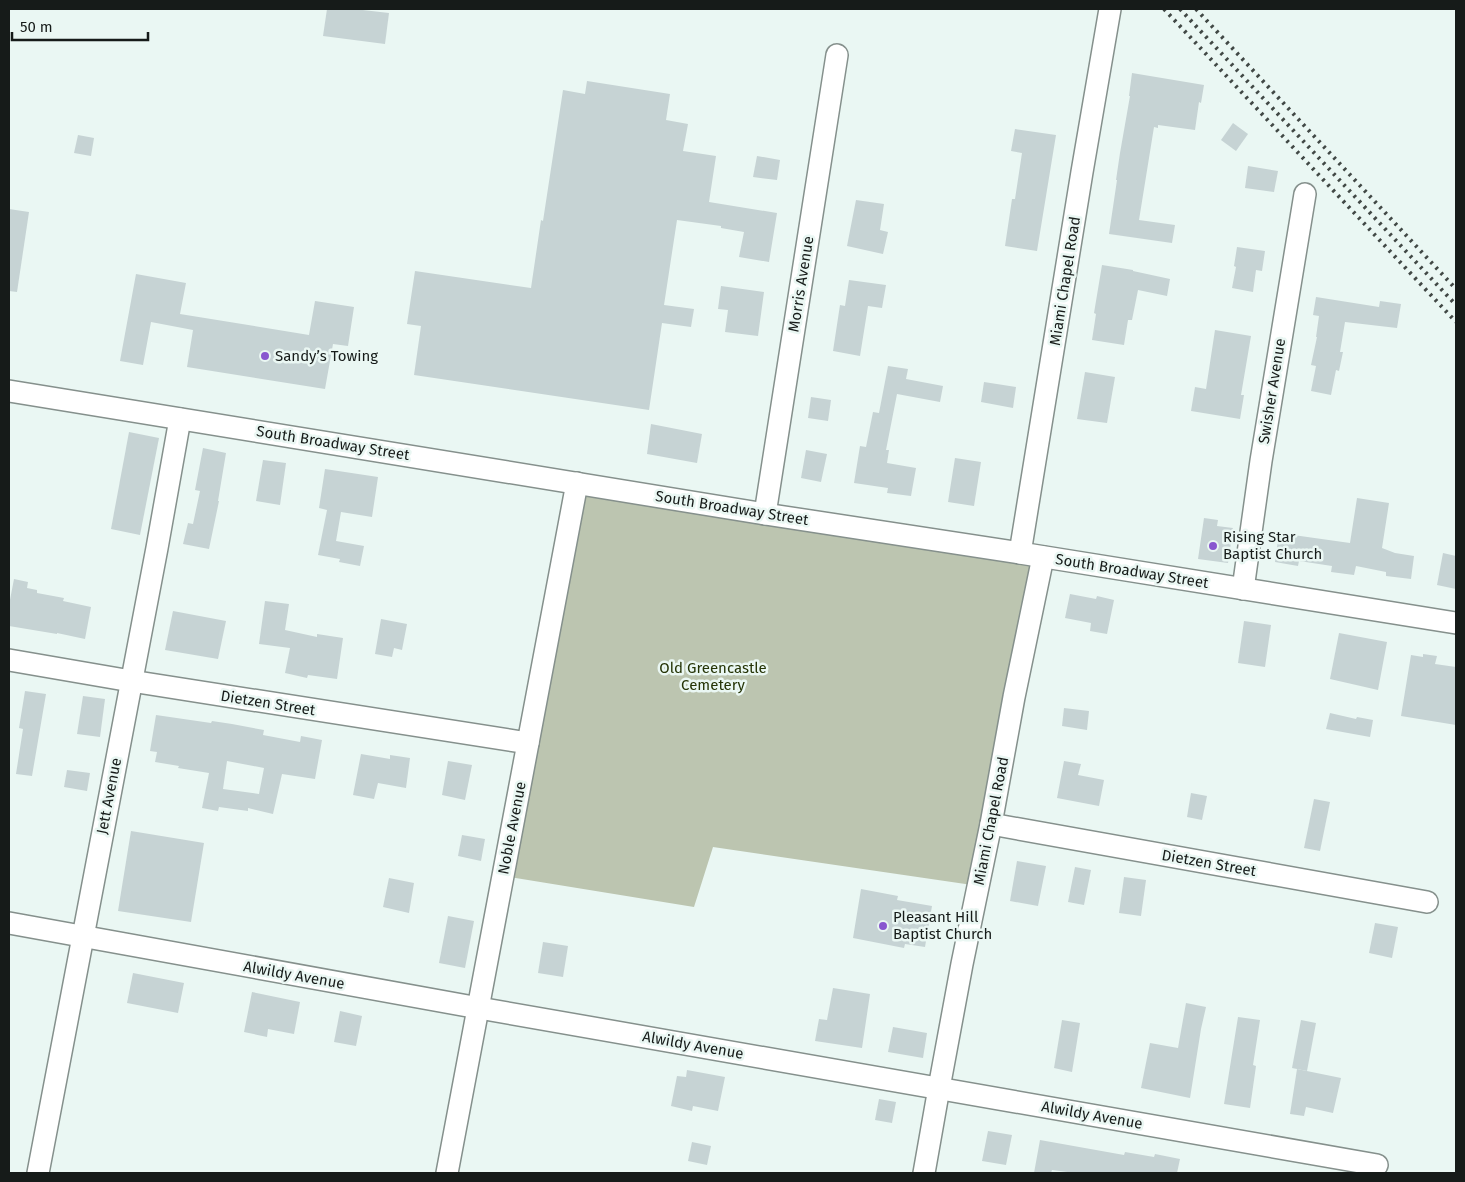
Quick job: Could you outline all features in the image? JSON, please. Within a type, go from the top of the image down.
[{"type":"street","name":"Miami Chapel Road","points":[[1020,553],[1110,9]]},
{"type":"street","name":"Morris Avenue","points":[[765,514],[837,55]]},
{"type":"street","name":"Swisher Avenue","points":[[1243,589],[1261,461],[1304,194]]},
{"type":"street","name":"South Broadway Street","points":[[9,391],[765,514],[1456,623]]},
{"type":"street","name":"Jett Avenue","points":[[38,1173],[180,419]]},
{"type":"street","name":"Noble Avenue","points":[[447,1173],[577,483]]},
{"type":"street","name":"Miami Chapel Road","points":[[924,1173],[962,964],[1043,557]]},
{"type":"street","name":"Dietzen Street","points":[[9,660],[528,743]]},
{"type":"street","name":"Dietzen Street","points":[[991,824],[1427,902]]},
{"type":"street","name":"Alwildy Avenue","points":[[9,923],[479,1008],[1377,1165]]},
{"type":"green space","name":"Old Greencastle Cemetery","points":[[577,483],[1043,557],[979,886],[713,847],[694,907],[503,876]]},
{"type":"building","points":[[327,9],[354,9],[389,13],[385,44],[323,36]]},
{"type":"building","points":[[1132,73],[1204,85],[1201,103],[1199,102],[1195,130],[1158,125],[1158,128],[1154,127],[1139,220],[1175,225],[1172,243],[1109,234]]},
{"type":"building","points":[[587,81],[670,94],[666,120],[688,124],[683,151],[716,156],[709,202],[777,213],[769,262],[739,257],[744,232],[721,228],[721,226],[677,220],[664,305],[694,309],[691,327],[662,323],[649,410],[414,375],[421,326],[407,324],[415,271],[531,288],[563,90],[585,94]]},
{"type":"building","points":[[1233,123],[1248,134],[1236,151],[1221,140]]},
{"type":"building","points":[[1015,129],[1056,135],[1037,251],[1005,246],[1012,199],[1015,199],[1022,153],[1011,151]]},
{"type":"building","points":[[78,135],[94,138],[91,156],[74,153]]},
{"type":"building","points":[[757,156],[780,160],[777,180],[753,177]]},
{"type":"building","points":[[1248,166],[1278,171],[1274,192],[1245,188]]},
{"type":"building","points":[[856,200],[884,204],[880,230],[888,232],[883,254],[847,246]]},
{"type":"building","points":[[9,209],[29,212],[17,292],[9,291]]},
{"type":"building","points":[[1237,247],[1265,251],[1262,271],[1256,270],[1253,292],[1232,288]]},
{"type":"building","points":[[1102,265],[1170,279],[1167,296],[1138,290],[1132,320],[1128,320],[1124,345],[1092,340],[1096,314],[1094,313]]},
{"type":"building","points":[[136,274],[186,283],[180,314],[309,335],[315,301],[354,307],[348,346],[333,344],[325,389],[187,367],[193,330],[151,322],[143,365],[120,361]]},
{"type":"building","points":[[849,280],[886,285],[882,308],[868,306],[860,356],[833,351],[840,305],[845,306]]},
{"type":"building","points":[[721,286],[764,292],[758,336],[725,332],[728,310],[718,309]]},
{"type":"building","points":[[1316,297],[1379,307],[1380,301],[1401,304],[1397,328],[1345,322],[1340,352],[1343,352],[1339,371],[1336,370],[1331,395],[1311,391],[1316,366],[1311,365],[1319,316],[1313,315]]},
{"type":"building","points":[[1215,330],[1251,336],[1241,395],[1244,395],[1240,419],[1191,411],[1195,387],[1206,389]]},
{"type":"building","points":[[888,366],[908,369],[906,379],[943,386],[940,402],[897,394],[886,450],[889,450],[887,463],[916,468],[911,496],[887,493],[888,488],[854,483],[860,446],[866,447],[873,412],[879,413]]},
{"type":"building","points":[[1085,372],[1115,377],[1107,423],[1077,419]]},
{"type":"building","points":[[984,382],[1016,387],[1013,408],[981,402]]},
{"type":"building","points":[[811,397],[831,400],[828,421],[808,418]]},
{"type":"building","points":[[651,424],[702,434],[697,463],[647,454]]},
{"type":"building","points":[[129,432],[159,438],[140,535],[111,529]]},
{"type":"building","points":[[203,448],[226,453],[209,549],[183,544],[188,523],[193,524],[200,491],[195,490]]},
{"type":"building","points":[[806,450],[827,454],[821,482],[801,478]]},
{"type":"building","points":[[955,458],[981,462],[974,506],[948,502]]},
{"type":"building","points":[[263,460],[286,463],[280,505],[256,501]]},
{"type":"building","points":[[325,469],[378,477],[372,517],[341,512],[336,541],[364,546],[360,566],[339,562],[340,559],[318,555],[327,510],[319,508]]},
{"type":"building","points":[[1357,498],[1389,503],[1382,548],[1395,553],[1414,556],[1411,579],[1386,576],[1386,572],[1356,566],[1354,575],[1331,572],[1332,566],[1299,561],[1298,566],[1275,562],[1279,533],[1350,543]]},
{"type":"building","points":[[1204,518],[1218,520],[1217,526],[1233,528],[1228,563],[1198,559]]},
{"type":"building","points":[[1443,553],[1456,556],[1456,589],[1437,585]]},
{"type":"building","points":[[14,579],[28,582],[27,588],[37,590],[37,593],[64,598],[63,601],[91,607],[85,639],[9,626],[9,605]]},
{"type":"building","points":[[1070,594],[1096,599],[1097,596],[1114,600],[1107,634],[1090,631],[1091,623],[1065,618]]},
{"type":"building","points":[[265,601],[289,604],[285,630],[317,637],[317,634],[343,638],[337,679],[308,675],[307,678],[285,673],[290,648],[259,644]]},
{"type":"building","points":[[173,611],[226,621],[218,659],[165,650]]},
{"type":"building","points":[[381,619],[407,624],[402,650],[394,648],[392,657],[375,654]]},
{"type":"building","points":[[1244,621],[1271,625],[1265,667],[1238,663]]},
{"type":"building","points":[[1339,633],[1387,642],[1378,690],[1330,679]]},
{"type":"building","points":[[1423,654],[1437,656],[1435,664],[1456,667],[1456,725],[1401,716],[1411,655],[1423,657]]},
{"type":"building","points":[[25,691],[46,694],[32,776],[16,774],[23,729],[19,728]]},
{"type":"building","points":[[83,696],[105,699],[100,737],[77,734]]},
{"type":"building","points":[[1064,708],[1089,711],[1087,730],[1062,726]]},
{"type":"building","points":[[1330,713],[1356,719],[1357,717],[1373,720],[1370,737],[1326,729]]},
{"type":"building","points":[[156,715],[211,723],[212,721],[264,730],[263,735],[300,742],[301,736],[322,740],[315,779],[282,774],[273,814],[248,808],[248,811],[219,807],[218,811],[202,808],[209,773],[155,762],[157,752],[150,751]],"holes":[[[227,761],[264,768],[259,794],[223,789]]]},
{"type":"building","points":[[361,754],[390,759],[390,755],[410,758],[406,788],[378,783],[374,799],[353,795]]},
{"type":"building","points":[[448,761],[472,765],[465,800],[442,795]]},
{"type":"building","points":[[1064,761],[1081,764],[1078,775],[1104,780],[1099,806],[1057,798]]},
{"type":"building","points":[[67,770],[90,773],[87,791],[64,787]]},
{"type":"building","points":[[1191,793],[1207,796],[1202,820],[1187,817]]},
{"type":"building","points":[[1314,799],[1330,802],[1320,851],[1304,848]]},
{"type":"building","points":[[131,831],[204,843],[191,922],[118,911]]},
{"type":"building","points":[[462,835],[485,839],[481,861],[458,856]]},
{"type":"building","points":[[1017,861],[1046,866],[1038,906],[1010,901]]},
{"type":"building","points":[[1075,867],[1091,870],[1084,905],[1068,902]]},
{"type":"building","points":[[1124,877],[1146,880],[1141,916],[1119,913]]},
{"type":"building","points":[[389,878],[414,883],[409,913],[383,907]]},
{"type":"building","points":[[861,889],[898,896],[897,900],[932,906],[925,947],[905,944],[904,948],[853,938]]},
{"type":"building","points":[[448,916],[474,921],[465,968],[439,963]]},
{"type":"building","points":[[1375,923],[1398,927],[1392,958],[1369,953]]},
{"type":"building","points":[[543,942],[568,946],[563,977],[538,973]]},
{"type":"building","points":[[133,973],[184,983],[178,1013],[127,1003]]},
{"type":"building","points":[[833,988],[870,994],[862,1048],[815,1041],[819,1019],[827,1020]]},
{"type":"building","points":[[252,992],[300,1002],[294,1034],[268,1029],[267,1037],[244,1032]]},
{"type":"building","points":[[1186,1003],[1206,1007],[1190,1098],[1141,1088],[1150,1043],[1178,1048]]},
{"type":"building","points":[[340,1011],[362,1016],[356,1046],[334,1042]]},
{"type":"building","points":[[1238,1017],[1260,1020],[1253,1065],[1256,1066],[1250,1108],[1224,1104]]},
{"type":"building","points":[[1062,1020],[1080,1023],[1072,1072],[1054,1068]]},
{"type":"building","points":[[1301,1020],[1316,1023],[1307,1071],[1292,1068]]},
{"type":"building","points":[[893,1027],[927,1033],[923,1058],[888,1052]]},
{"type":"building","points":[[1297,1069],[1341,1078],[1333,1113],[1306,1107],[1304,1116],[1290,1114]]},
{"type":"building","points":[[687,1070],[725,1077],[718,1111],[693,1106],[692,1111],[671,1106],[677,1076],[686,1077]]},
{"type":"building","points":[[879,1099],[896,1102],[892,1123],[875,1120]]},
{"type":"building","points":[[988,1131],[1012,1135],[1006,1165],[982,1161]]},
{"type":"building","points":[[1040,1140],[1124,1155],[1125,1152],[1154,1157],[1155,1154],[1180,1159],[1177,1173],[1075,1173],[1052,1170],[1051,1173],[1034,1173]]},
{"type":"building","points":[[692,1142],[711,1146],[707,1165],[688,1161]]},
{"type":"railway","points":[[1164,9],[1456,322]]},
{"type":"railway","points":[[1180,9],[1456,305]]},
{"type":"railway","points":[[1196,9],[1456,289]]},
{"type":"place","name":"Sandy’s Towing","points":[[265,356]]},
{"type":"place","name":"Rising Star Baptist Church","points":[[1213,546]]},
{"type":"place","name":"Pleasant Hill Baptist Church","points":[[883,926]]}]
